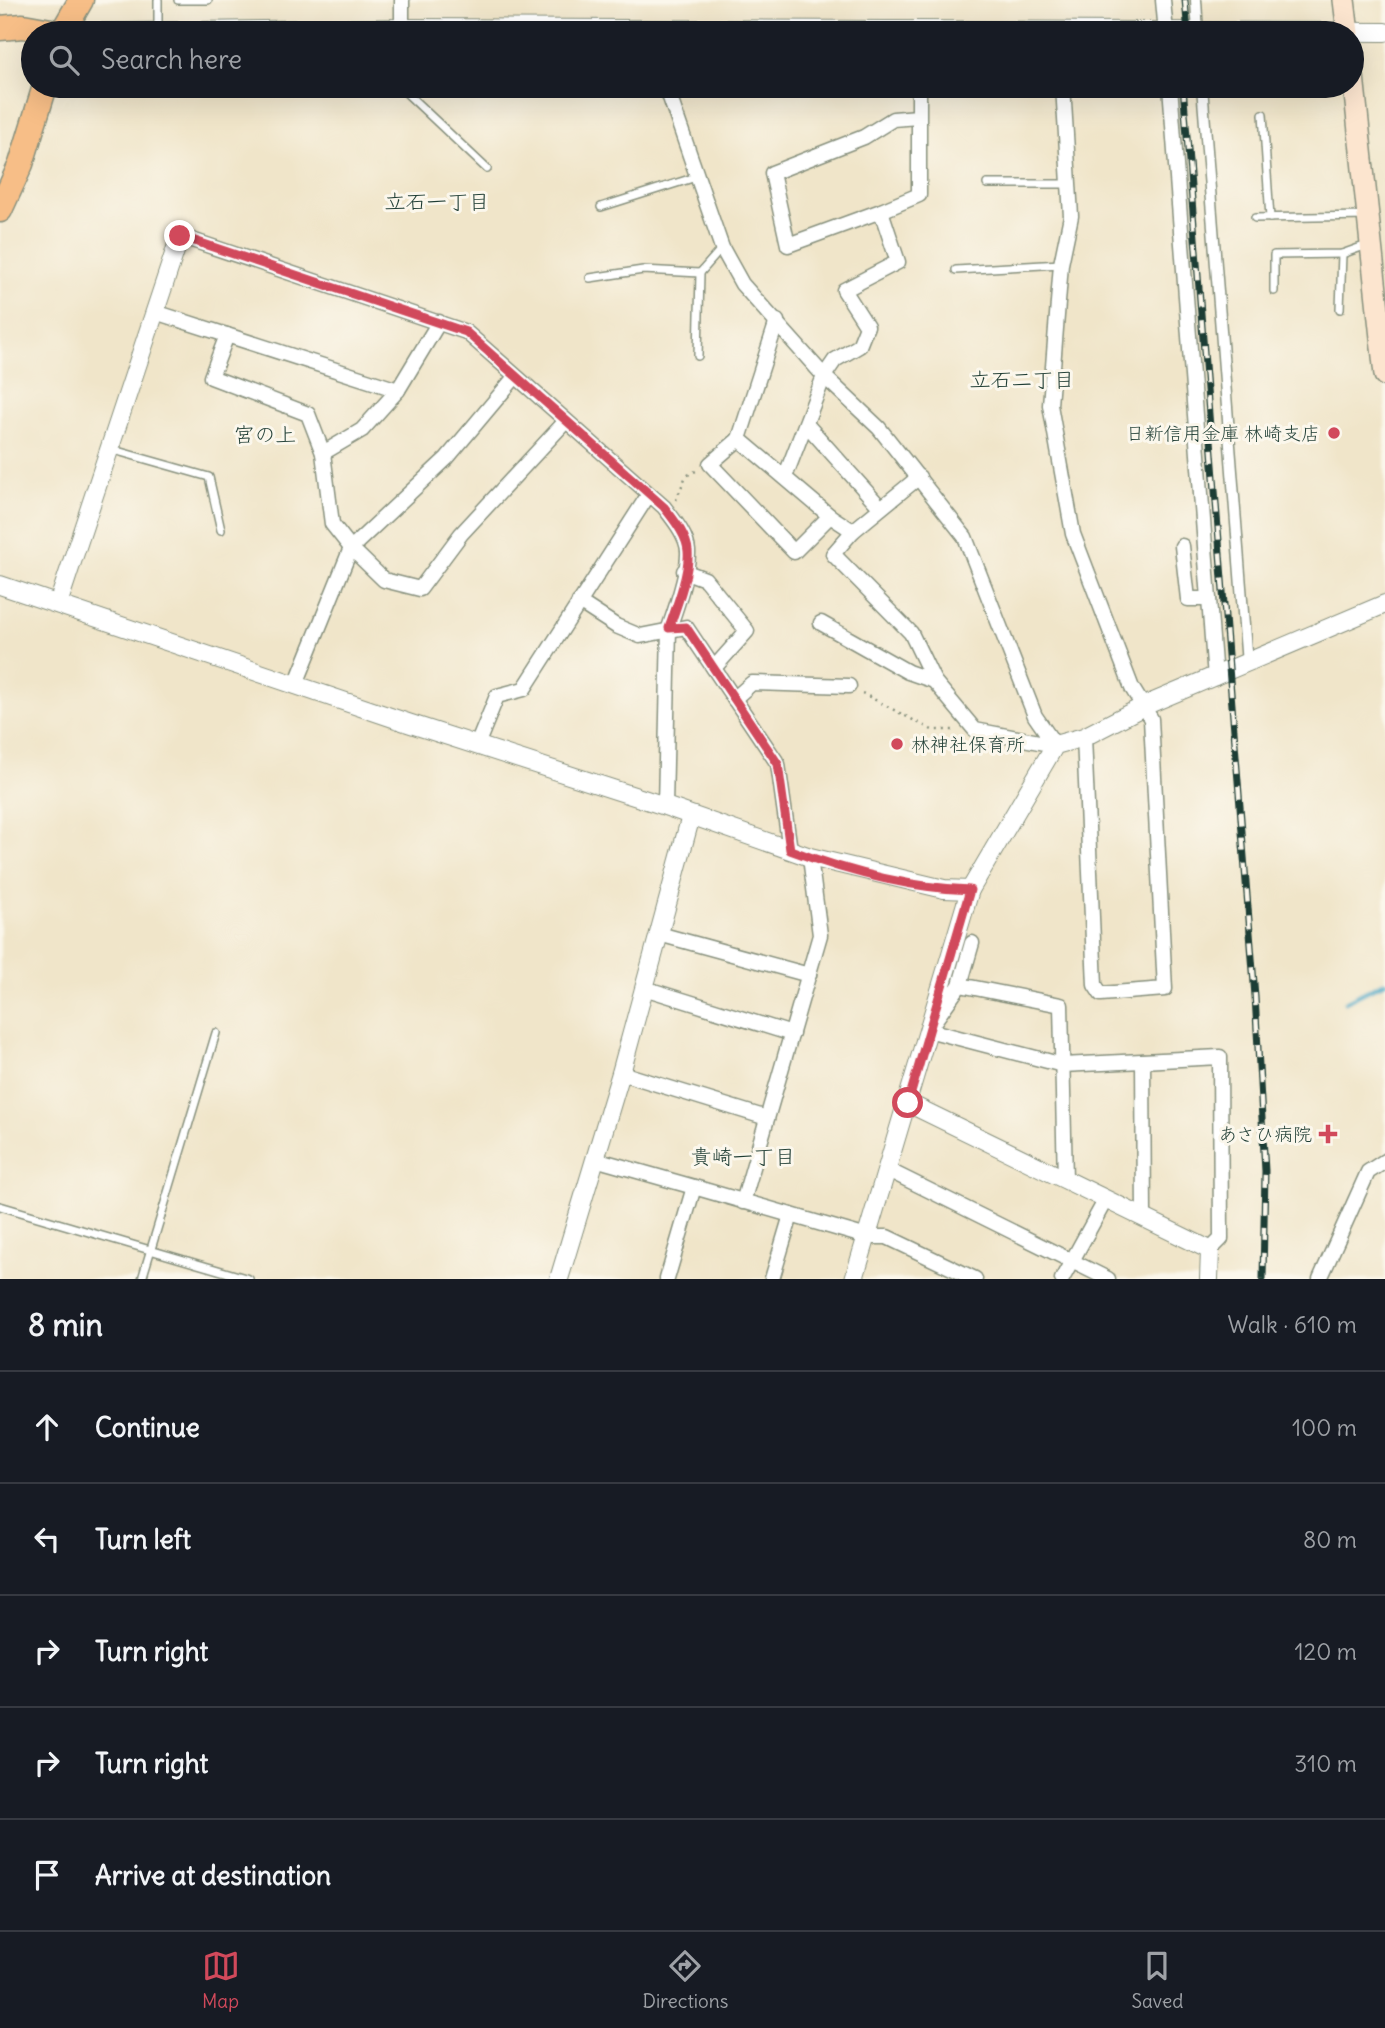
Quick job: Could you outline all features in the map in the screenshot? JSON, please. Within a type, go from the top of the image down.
[{"type":"highway","points":[[63,21],[66,0]]},
{"type":"highway","points":[[68,21],[81,0]]},
{"type":"highway","points":[[0,28],[21,26]]},
{"type":"highway","points":[[0,45],[21,42]]},
{"type":"highway","points":[[0,210],[21,164],[41,98]]},
{"type":"main road","points":[[1345,0],[1347,21]]},
{"type":"main road","points":[[1355,98],[1385,374]]},
{"type":"street","points":[[402,0],[402,21]]},
{"type":"street","points":[[1163,0],[1165,21]]},
{"type":"street","points":[[1196,0],[1197,21]]},
{"type":"street","points":[[1364,33],[1385,32]]},
{"type":"street","points":[[670,98],[722,248],[742,284],[824,376],[880,428],[965,537],[1035,716],[1055,745]]},
{"type":"street","points":[[918,117],[893,120],[863,137],[772,173],[788,245],[919,195],[919,98]]},
{"type":"street","points":[[1064,98],[1071,216],[1061,264],[1050,405],[1073,534],[1132,688],[1151,719],[1165,989],[1101,994],[1095,985],[1084,737]]},
{"type":"street","points":[[1171,98],[1214,678]]},
{"type":"street","points":[[1203,98],[1247,664]]},
{"type":"street","points":[[785,477],[824,376],[835,360],[859,346],[867,326],[844,290],[898,262],[881,211]]},
{"type":"street","points":[[58,604],[180,236],[439,322],[466,332],[649,494],[670,515],[688,550],[669,628],[666,806]]},
{"type":"street","points":[[155,312],[398,390]]},
{"type":"street","points":[[776,321],[739,439],[710,464],[794,552],[830,516]]},
{"type":"street","points":[[323,453],[362,430],[398,390],[439,322]]},
{"type":"street","points":[[227,335],[211,377],[308,414],[323,453],[332,524],[351,548],[384,580],[420,589],[461,534],[565,422]]},
{"type":"street","points":[[296,684],[351,548],[447,458],[515,377]]},
{"type":"street","points":[[806,424],[880,507]]},
{"type":"street","points":[[739,439],[830,516],[853,531]]},
{"type":"street","points":[[919,477],[853,531],[833,554],[911,633],[934,681],[975,730],[1055,745],[1084,737],[1144,706],[1385,604]]},
{"type":"street","points":[[477,745],[497,695],[524,689],[649,494]]},
{"type":"street","points":[[1182,546],[1188,599],[1209,599]]},
{"type":"street","points":[[684,571],[705,579],[747,631],[713,668]]},
{"type":"street","points":[[0,585],[666,806],[810,857],[944,889],[970,890]]},
{"type":"street","points":[[579,602],[616,626],[640,636],[669,628],[686,627],[778,764],[790,850]]},
{"type":"street","points":[[821,623],[908,672],[934,681]]},
{"type":"street","points":[[734,699],[752,683],[849,686]]},
{"type":"street","points":[[854,1279],[970,890],[1055,745]]},
{"type":"street","points":[[559,1279],[621,1073],[691,816]]},
{"type":"street","points":[[743,1202],[820,935],[810,857]]},
{"type":"street","points":[[659,934],[808,975]]},
{"type":"street","points":[[928,1030],[960,985],[972,943]]},
{"type":"street","points":[[960,985],[1061,1005],[1065,1180]]},
{"type":"street","points":[[644,988],[792,1034]]},
{"type":"street","points":[[928,1030],[1063,1065],[1220,1057],[1221,1239],[1210,1250],[1209,1279]]},
{"type":"street","points":[[1143,1061],[1144,1218]]},
{"type":"street","points":[[621,1073],[767,1118]]},
{"type":"street","points":[[908,1103],[1210,1250]]},
{"type":"street","points":[[595,1159],[867,1237],[887,1237],[960,1275],[975,1279]]},
{"type":"street","points":[[1320,1279],[1368,1172],[1385,1161]]},
{"type":"street","points":[[888,1170],[1108,1279]]},
{"type":"street","points":[[667,1279],[694,1188]]},
{"type":"street","points":[[1062,1279],[1070,1260],[1106,1199]]},
{"type":"street","points":[[772,1279],[791,1215]]},
{"type":"lane","points":[[158,0],[158,21]]},
{"type":"lane","points":[[178,0],[208,0]]},
{"type":"lane","points":[[412,98],[487,169]]},
{"type":"lane","points":[[1262,114],[1270,218]]},
{"type":"lane","points":[[601,207],[696,177]]},
{"type":"lane","points":[[987,184],[1069,184]]},
{"type":"lane","points":[[1255,218],[1368,216]]},
{"type":"lane","points":[[1274,291],[1274,255],[1342,254],[1371,243]]},
{"type":"lane","points":[[698,356],[700,273],[722,248]]},
{"type":"lane","points":[[1340,309],[1342,254]]},
{"type":"lane","points":[[956,270],[1061,264]]},
{"type":"lane","points":[[590,278],[643,270],[700,273]]},
{"type":"lane","points":[[110,449],[209,477],[221,530]]},
{"type":"lane","points":[[142,1279],[216,1033]]},
{"type":"lane","points":[[0,1206],[249,1279]]},
{"type":"path","points":[[670,515],[686,476],[710,464]]},
{"type":"path","points":[[849,686],[932,730],[975,730]]},
{"type":"waterway","points":[[1345,1002],[1385,982]]},
{"type":"railway","points":[[1185,0],[1187,21]]},
{"type":"railway","points":[[1184,98],[1255,996],[1265,1171],[1263,1279]]},
{"type":"place","name":"日新信用金庫 林崎支店","points":[[1334,433]]},
{"type":"place","name":"林神社保育所","points":[[897,744]]},
{"type":"place","name":"あさひ病院","points":[[1328,1134]]},
{"type":"district","name":"立石一丁目","points":[[437,202]]},
{"type":"district","name":"立石二丁目","points":[[1022,380]]},
{"type":"district","name":"宮の上","points":[[265,435]]},
{"type":"district","name":"貴崎一丁目","points":[[743,1157]]},
{"type":"route","points":[[180,236],[466,332],[664,507],[677,525],[688,550],[677,605],[669,628],[686,627],[778,764],[790,850],[863,872],[944,889],[970,890],[958,921],[908,1103]]}]
